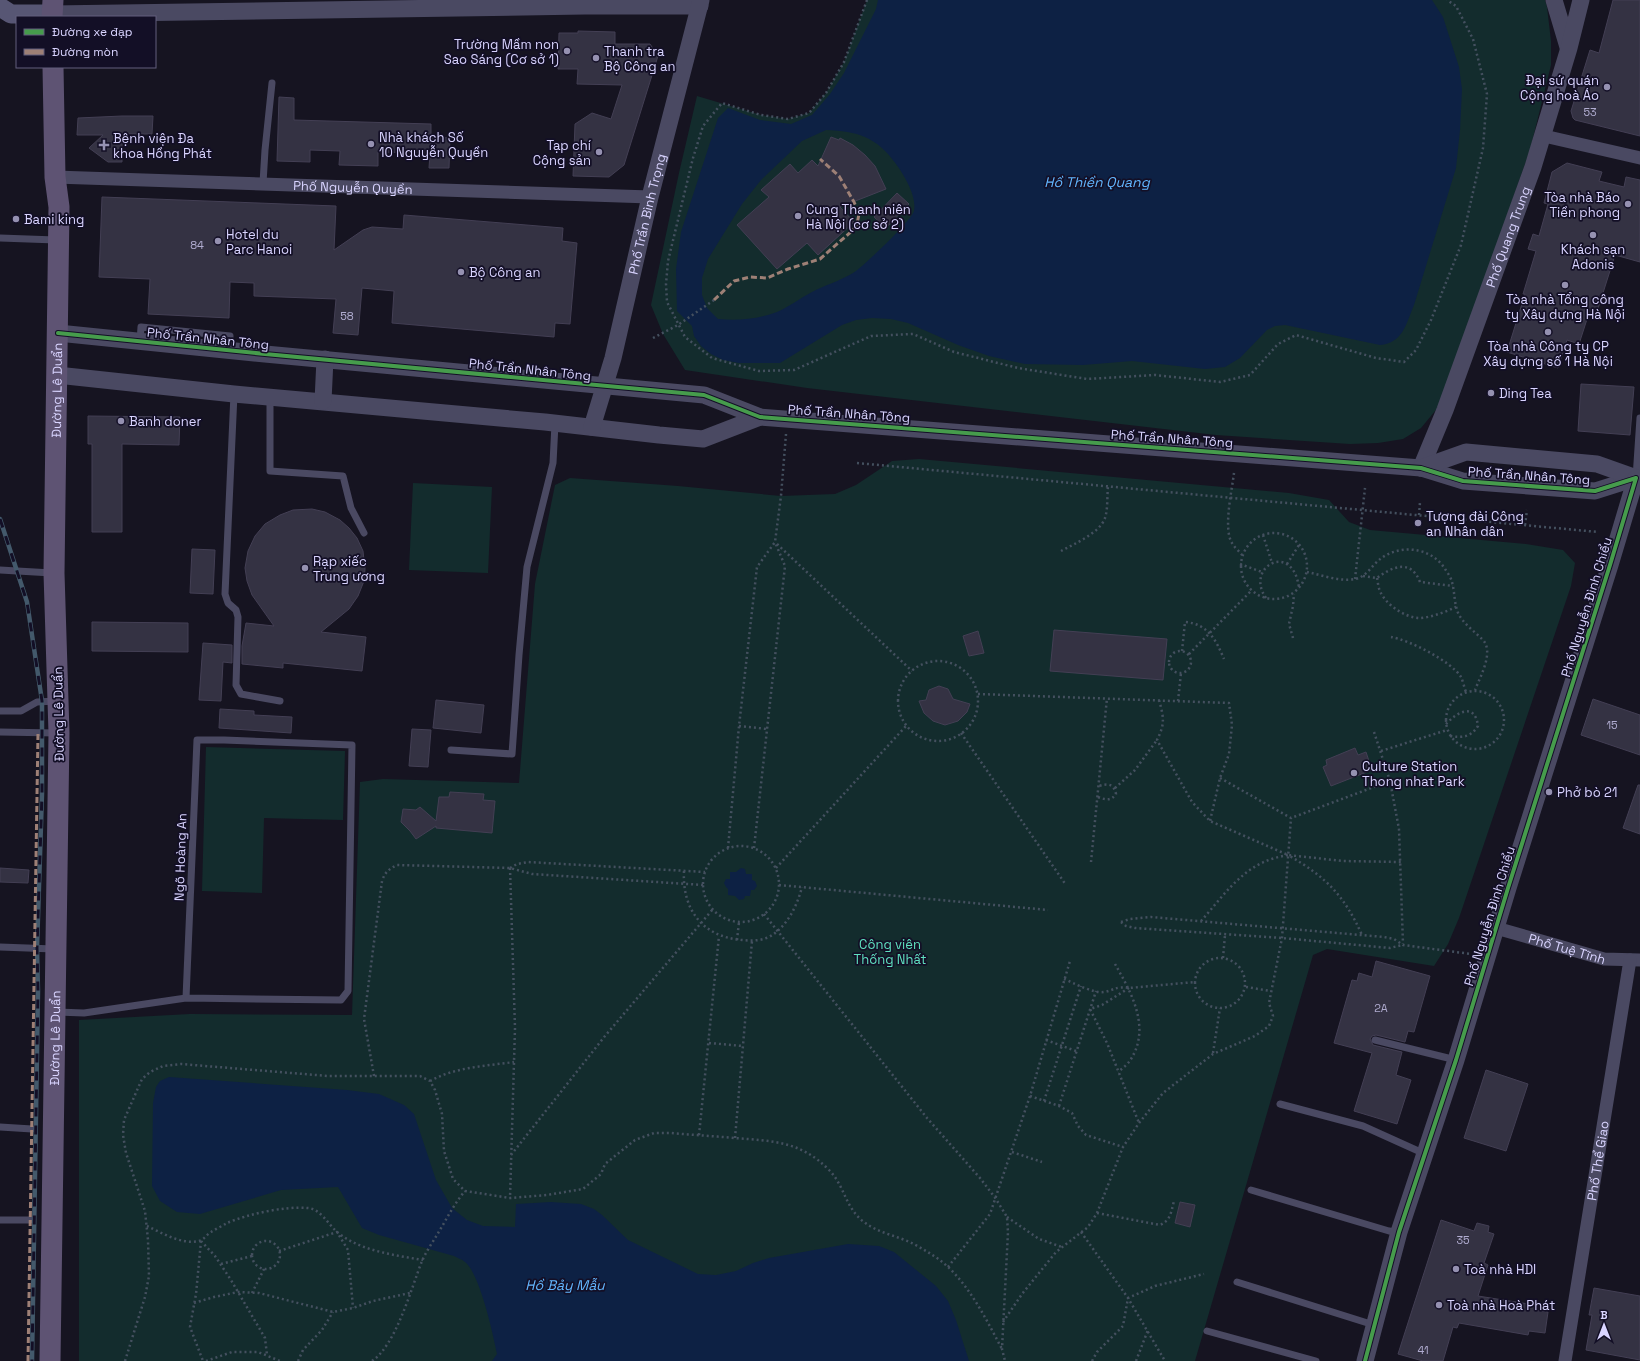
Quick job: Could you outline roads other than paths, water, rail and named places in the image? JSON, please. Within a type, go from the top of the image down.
[{"type":"main road","points":[[4,14],[52,10]]},
{"type":"main road","name":"Đường Lê Duẩn","points":[[50,1361],[59,733],[54,573],[59,207],[55,176],[53,68]]},
{"type":"street","points":[[1554,0],[1569,48]]},
{"type":"street","name":"Phố Quang Trung","points":[[1421,468],[1445,410],[1544,136],[1581,0]]},
{"type":"street","points":[[52,10],[247,5],[700,3]]},
{"type":"street","name":"Phố Trần Bình Trọng","points":[[592,427],[614,358],[650,197],[700,3]]},
{"type":"street","points":[[1544,136],[1640,158]]},
{"type":"street","name":"Phố Nguyễn Quyền","points":[[55,176],[650,197]]},
{"type":"street","name":"Phố Trần Nhân Tông","points":[[58,333],[704,395],[760,417],[1421,468],[1463,481],[1595,491],[1638,479]]},
{"type":"street","points":[[323,401],[325,359]]},
{"type":"street","name":"Phố Trần Nhân Tông","points":[[57,375],[234,394],[270,396],[555,423],[659,436],[703,439],[760,417]]},
{"type":"street","name":"Phố Trần Nhân Tông","points":[[1421,468],[1466,452],[1597,464],[1638,479]]},
{"type":"street","name":"Phố Nguyễn Đình Chiểu","points":[[1364,1361],[1399,1232],[1456,1060],[1484,965],[1638,479]]},
{"type":"street","name":"Phố Tuệ Tĩnh","points":[[1496,928],[1604,959],[1635,960]]},
{"type":"street","name":"Phố Thể Giao","points":[[1565,1361],[1635,960]]},
{"type":"lane","points":[[263,183],[272,83]]},
{"type":"lane","points":[[0,238],[59,240]]},
{"type":"lane","points":[[234,394],[225,594],[228,603],[236,610],[238,617],[236,685],[240,694],[280,701]]},
{"type":"lane","points":[[270,396],[270,471],[343,476],[351,508],[364,533]]},
{"type":"lane","points":[[1638,479],[1640,418]]},
{"type":"lane","points":[[451,750],[512,754],[527,567],[553,463],[555,423]]},
{"type":"lane","points":[[0,570],[54,573]]},
{"type":"lane","points":[[0,711],[21,711],[37,702],[59,701]]},
{"type":"lane","points":[[0,732],[59,733]]},
{"type":"lane","name":"Ngõ Hoàng An","points":[[197,740],[352,745],[348,991],[341,1000],[186,998],[197,740]]},
{"type":"lane","points":[[0,947],[56,949]]},
{"type":"lane","points":[[55,1012],[84,1013],[186,998]]},
{"type":"lane","points":[[1375,1040],[1456,1060]]},
{"type":"lane","points":[[1280,1104],[1363,1126],[1424,1154]]},
{"type":"lane","points":[[0,1127],[32,1129]]},
{"type":"lane","points":[[1251,1190],[1389,1231],[1399,1232]]},
{"type":"lane","points":[[0,1220],[30,1220]]},
{"type":"lane","points":[[1237,1282],[1374,1325]]},
{"type":"lane","points":[[1207,1331],[1316,1361]]},
{"type":"water","name":"Hồ Thiền Quang","points":[[878,0],[1432,0],[1443,17],[1459,67],[1462,89],[1460,130],[1456,168],[1414,305],[1403,331],[1394,341],[1380,345],[1285,325],[1275,326],[1267,330],[1240,358],[1225,367],[1205,369],[1132,361],[1083,365],[1025,364],[989,356],[958,345],[908,323],[891,319],[872,318],[856,320],[842,325],[780,363],[739,363],[723,360],[711,354],[701,346],[694,336],[692,326],[677,311],[676,269],[681,232],[718,118],[728,108],[760,120],[791,124],[812,115],[830,94],[844,73],[876,9]],"holes":[[[826,130],[866,137],[881,147],[889,155],[903,174],[912,192],[914,199],[914,211],[911,216],[876,253],[848,276],[808,294],[777,312],[748,319],[718,319],[707,308],[702,295],[702,278],[708,259],[742,204],[761,180],[802,141]]]},
{"type":"water","points":[[741,868],[745,869],[746,874],[752,874],[752,880],[755,881],[757,886],[754,890],[751,890],[750,896],[745,896],[744,899],[739,900],[735,896],[728,895],[728,889],[724,883],[726,879],[730,879],[730,872],[736,872]]},
{"type":"water","name":"Hồ Bảy Mẫu","points":[[169,1077],[347,1090],[379,1094],[404,1105],[414,1114],[436,1180],[452,1208],[467,1220],[483,1226],[515,1227],[516,1204],[551,1202],[581,1204],[594,1209],[602,1215],[628,1240],[698,1274],[716,1275],[736,1271],[753,1263],[769,1258],[848,1244],[879,1246],[894,1252],[936,1286],[948,1301],[956,1320],[969,1361],[492,1361],[497,1354],[489,1319],[476,1279],[471,1269],[465,1262],[454,1256],[379,1235],[362,1228],[338,1187],[281,1190],[200,1214],[177,1212],[160,1201],[152,1186],[153,1103],[156,1087],[160,1081]]},
{"type":"railway","points":[[0,519],[27,602],[42,701],[42,794],[37,948],[38,991],[32,1361]]},
{"type":"place","name":"Trường Mầm non Sao Sáng (Cơ sở 1)","points":[[567,51]]},
{"type":"place","name":"Thanh tra Bộ Công an","points":[[596,58]]},
{"type":"place","name":"Đại sứ quán Cộng hoà Áo","points":[[1607,87]]},
{"type":"place","name":"Nhà khách Số 10 Nguyễn Quyền","points":[[371,144]]},
{"type":"place","name":"Bệnh viện Đa khoa Hồng Phát","points":[[104,145]]},
{"type":"place","name":"Tạp chí Cộng sản","points":[[599,152]]},
{"type":"place","name":"Tòa nhà Báo Tiền phong","points":[[1628,204]]},
{"type":"place","name":"Cung Thanh niên Hà Nội (cơ sở 2)","points":[[798,216]]},
{"type":"place","name":"Bami king","points":[[16,219]]},
{"type":"place","name":"Khách sạn Adonis","points":[[1593,235]]},
{"type":"place","name":"Hotel du Parc Hanoi","points":[[218,241]]},
{"type":"place","name":"Bộ Công an","points":[[461,272]]},
{"type":"place","name":"Tòa nhà Tổng công ty Xây dựng Hà Nội","points":[[1565,285]]},
{"type":"place","name":"Tòa nhà Công ty CP Xây dựng số 1 Hà Nội","points":[[1548,332]]},
{"type":"place","name":"Ding Tea","points":[[1491,393]]},
{"type":"place","name":"Banh doner","points":[[121,421]]},
{"type":"place","name":"Tượng đài Công an Nhân dân","points":[[1418,523]]},
{"type":"place","name":"Rạp xiếc Trung ương","points":[[305,568]]},
{"type":"place","name":"Culture Station Thong nhat Park","points":[[1354,773]]},
{"type":"place","name":"Phở bò 21","points":[[1549,792]]},
{"type":"place","name":"Toà nhà HDI","points":[[1456,1269]]},
{"type":"place","name":"Toà nhà Hoà Phát","points":[[1439,1305]]},
{"type":"park label","name":"Công viên Thống Nhất","points":[[890,952]]}]
